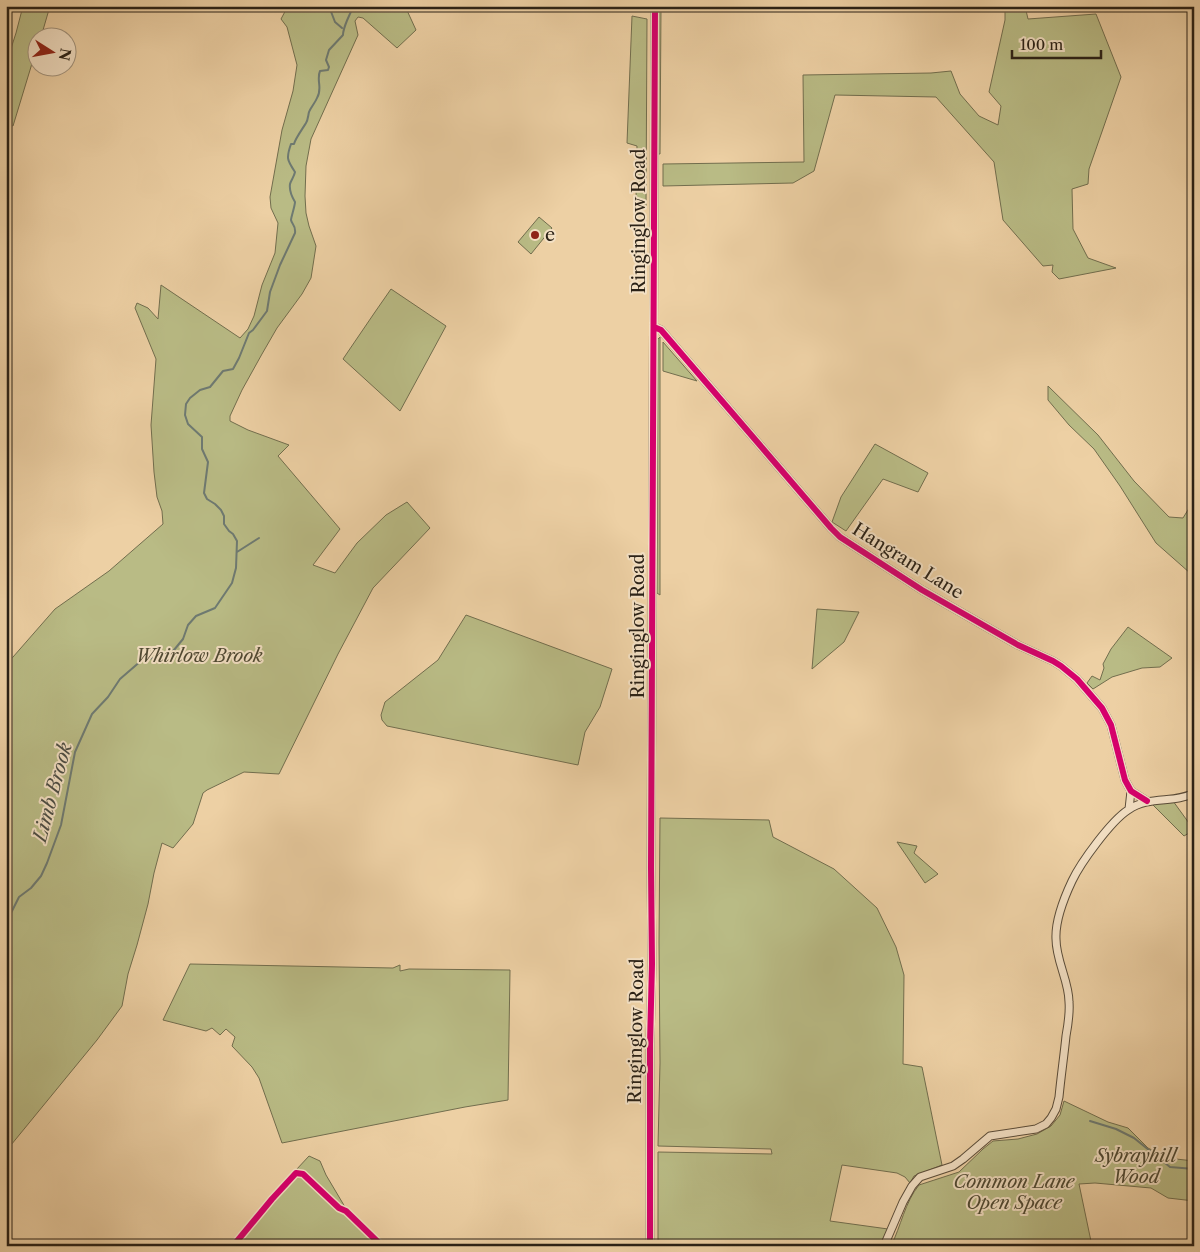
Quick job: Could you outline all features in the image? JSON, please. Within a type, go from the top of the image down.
[{"type":"street","name":"Ringinglow Road","points":[[650,1246],[655,6]]},
{"type":"street","name":"Hangram Lane","points":[[654,326],[661,330],[840,537],[922,590],[1018,644],[1053,661],[1077,679],[1102,708],[1111,725],[1124,780],[1132,791]]},
{"type":"street","points":[[1129,809],[1132,791],[1147,801]]},
{"type":"street","points":[[884,1246],[903,1202],[912,1186],[920,1178],[953,1166],[990,1136],[1036,1130],[1046,1124],[1051,1118],[1056,1109],[1059,1096],[1070,1000],[1058,956],[1056,939],[1058,920],[1073,879],[1103,835],[1129,809],[1147,801],[1181,798],[1194,793]]},
{"type":"green space","points":[[23,6],[50,6],[44,28],[28,28],[28,77],[13,126],[6,123],[6,64]]},
{"type":"green space","name":"Whirlow Brook","points":[[288,6],[405,6],[416,30],[397,48],[363,18],[358,17],[355,21],[358,35],[311,139],[306,166],[306,213],[316,246],[311,278],[262,354],[242,390],[230,416],[230,421],[248,430],[289,445],[278,456],[340,529],[313,565],[335,573],[357,543],[386,515],[407,502],[430,528],[373,588],[279,774],[244,772],[207,790],[203,793],[193,824],[173,848],[162,843],[148,904],[128,974],[122,1006],[97,1040],[11,1145],[6,1148],[6,665],[55,609],[109,571],[163,524],[162,511],[157,497],[151,425],[156,359],[135,308],[137,303],[148,308],[158,319],[161,285],[240,338],[248,329],[254,316],[262,285],[275,253],[278,223],[271,208],[270,197],[282,130],[293,91],[297,65],[287,27],[281,19]]},
{"type":"green space","points":[[659,6],[661,6],[660,154],[658,154]]},
{"type":"green space","points":[[1005,6],[1025,6],[1028,19],[1096,14],[1121,77],[1089,169],[1088,184],[1072,189],[1073,229],[1088,258],[1116,268],[1059,279],[1052,272],[1053,265],[1043,266],[1003,220],[994,162],[936,97],[835,95],[814,171],[793,183],[663,186],[663,164],[804,162],[803,75],[951,71],[960,94],[979,116],[998,125],[1001,106],[989,92],[1005,20]]},
{"type":"green space","points":[[632,16],[647,19],[646,206],[636,197],[637,146],[627,143]]},
{"type":"green space","name":"e","points":[[539,217],[552,228],[531,254],[518,242]]},
{"type":"green space","points":[[391,289],[446,326],[400,411],[343,359]]},
{"type":"green space","points":[[660,337],[660,595],[657,593],[658,339]]},
{"type":"green space","points":[[663,342],[697,381],[663,371]]},
{"type":"green space","points":[[1048,386],[1098,435],[1134,481],[1169,517],[1183,518],[1191,505],[1194,507],[1194,573],[1190,573],[1156,543],[1094,449],[1069,425],[1048,400]]},
{"type":"green space","points":[[875,444],[928,473],[918,492],[883,479],[846,531],[832,522],[841,497]]},
{"type":"green space","points":[[817,609],[859,612],[844,642],[812,669]]},
{"type":"green space","points":[[466,615],[612,669],[600,707],[585,732],[578,765],[387,726],[382,720],[381,715],[385,702],[438,660]]},
{"type":"green space","points":[[1128,627],[1172,658],[1160,667],[1142,668],[1112,677],[1093,689],[1087,683],[1092,676],[1100,680],[1104,668],[1103,664],[1111,649]]},
{"type":"green space","points":[[1173,801],[1194,830],[1184,836],[1152,804]]},
{"type":"green space","points":[[660,818],[769,820],[773,837],[834,869],[877,908],[896,947],[904,975],[903,1064],[922,1067],[942,1165],[914,1176],[910,1183],[905,1177],[897,1173],[842,1165],[830,1221],[888,1229],[880,1246],[658,1246],[658,1152],[772,1154],[771,1149],[658,1146]]},
{"type":"green space","points":[[897,842],[917,846],[914,853],[938,874],[925,883]]},
{"type":"green space","points":[[190,964],[393,968],[400,965],[400,971],[409,969],[510,970],[508,1100],[282,1143],[259,1078],[252,1067],[232,1046],[235,1037],[226,1029],[220,1035],[212,1028],[206,1031],[163,1020]]},
{"type":"green space","name":"Common Lane Open Space","points":[[1064,1101],[1108,1122],[1128,1128],[1148,1148],[1167,1158],[1194,1161],[1194,1201],[1168,1198],[1151,1188],[1095,1183],[1079,1184],[1092,1246],[891,1246],[907,1206],[919,1185],[959,1172],[993,1141],[1018,1139],[1037,1134],[1051,1126],[1060,1115]]},
{"type":"green space","points":[[309,1156],[320,1161],[345,1207],[301,1170],[296,1170]]},
{"type":"green space","points":[[298,1175],[301,1175],[340,1212],[346,1215],[377,1246],[236,1246]]},
{"type":"waterway","points":[[327,6],[335,22],[342,28]]},
{"type":"waterway","name":"Limb Brook","points":[[6,923],[19,897],[31,888],[41,876],[47,863],[61,825],[75,752],[92,714],[108,697],[120,679],[142,660],[160,657],[174,650],[183,639],[188,625],[196,616],[215,608],[232,583],[236,568],[237,541],[224,524],[224,516],[221,510],[207,499],[204,493],[208,462],[202,449],[202,437],[188,424],[185,415],[186,404],[200,390],[210,387],[223,371],[233,369],[249,333],[267,311],[270,292],[295,233],[291,220],[295,202],[290,187],[295,172],[288,159],[289,149],[307,122],[309,112],[319,95],[320,71],[328,70],[329,67],[326,60],[329,50],[343,35],[345,25],[354,6]]},
{"type":"waterway","points":[[237,552],[259,538]]},
{"type":"waterway","points":[[1090,1121],[1116,1129],[1134,1138],[1170,1167],[1194,1169]]},
{"type":"cycle path","points":[[650,1246],[655,6]]},
{"type":"cycle path","points":[[654,327],[661,330],[840,537],[922,590],[1018,645],[1053,661],[1077,679],[1102,708],[1111,725],[1125,780],[1131,791],[1147,801]]},
{"type":"cycle path","points":[[233,1246],[296,1173],[303,1174],[339,1208],[346,1211],[382,1246]]},
{"type":"place","name":"e","points":[[535,235]]},
{"type":"park label","name":"Sybrayhill Wood","points":[[1136,1166]]}]
